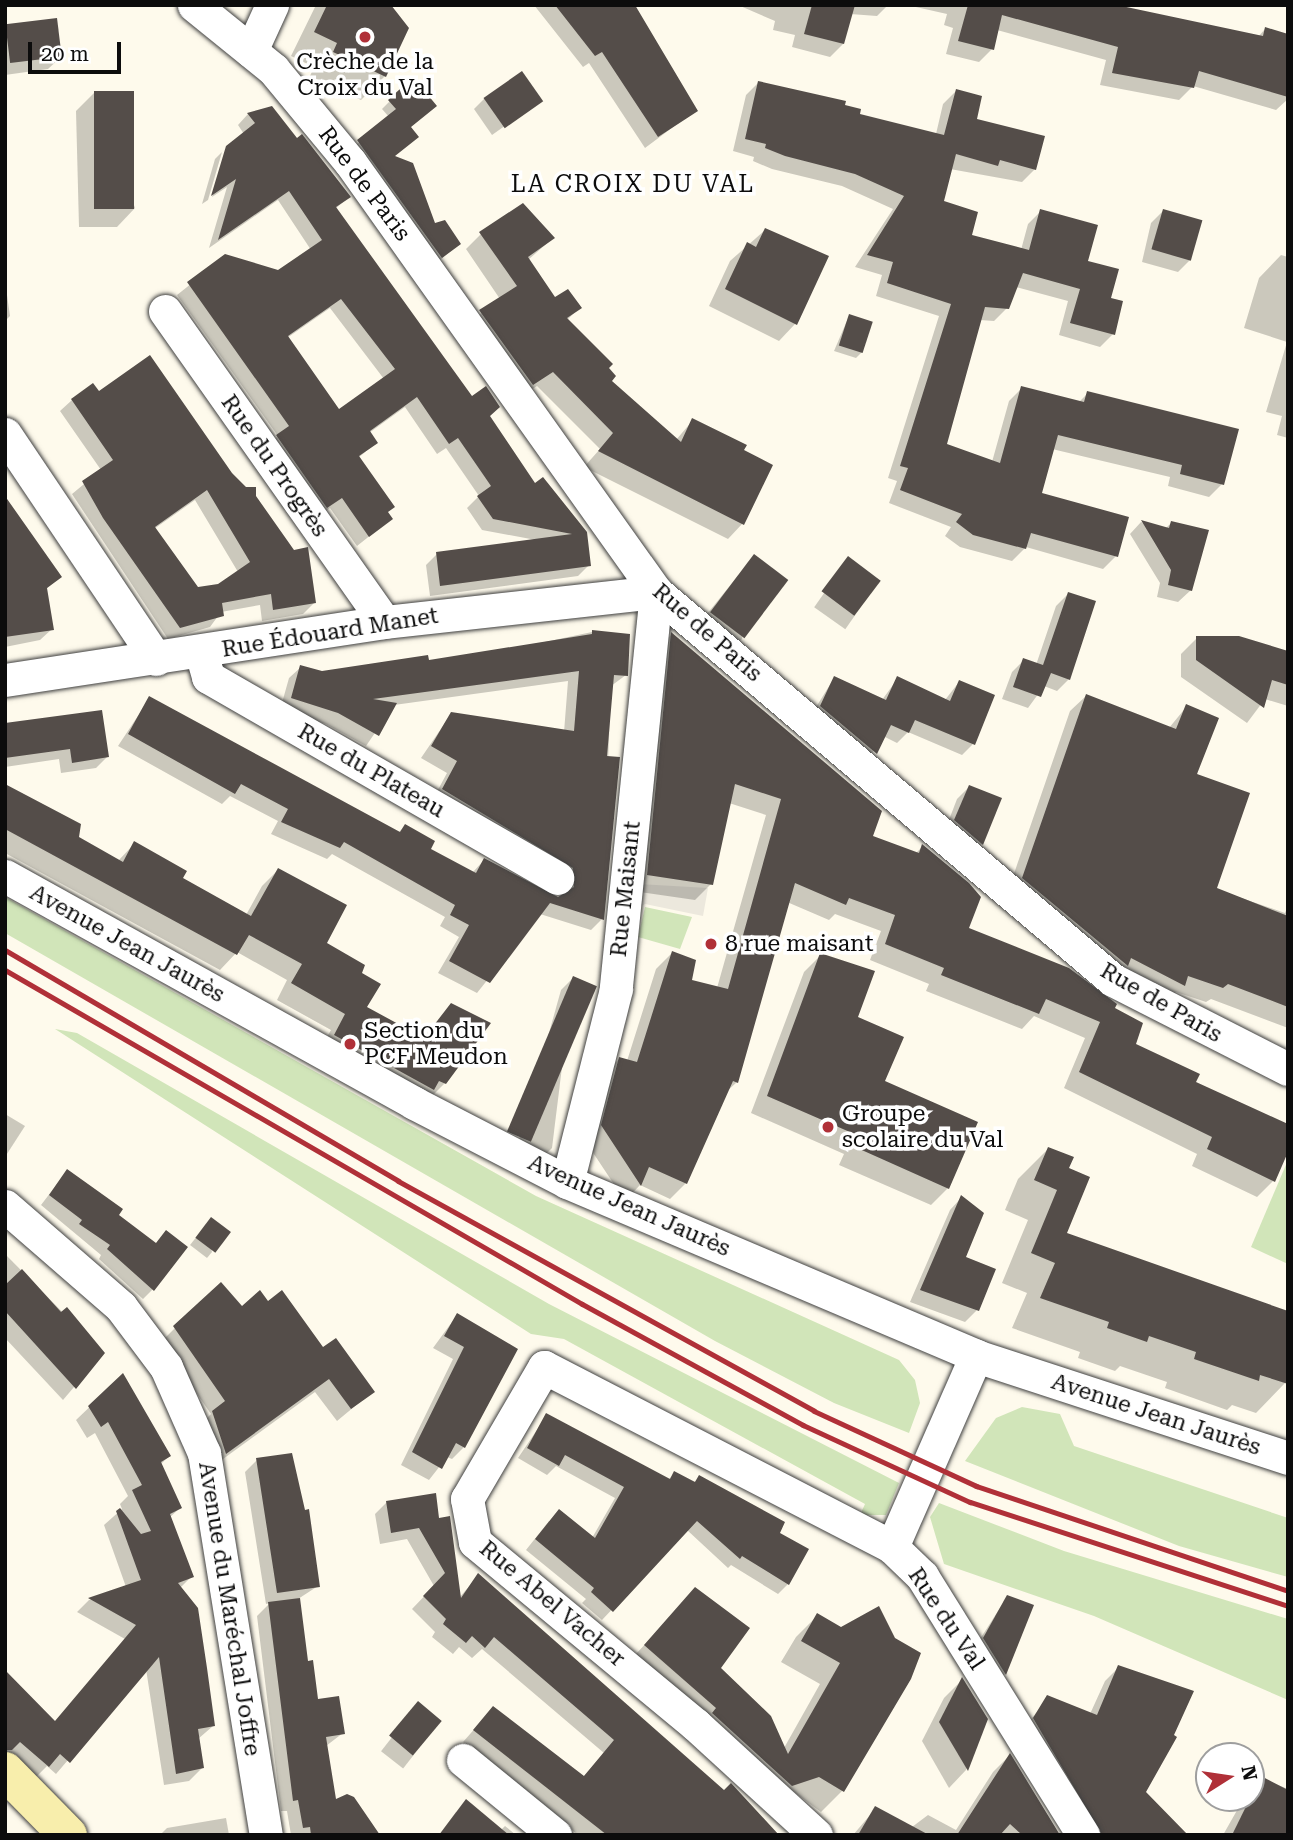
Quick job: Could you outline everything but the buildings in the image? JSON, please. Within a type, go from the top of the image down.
[{"type":"street","name":"Rue de Paris","points":[[194,5],[273,69],[350,162],[656,592],[1113,980],[1288,1069]]},
{"type":"street","points":[[251,51],[272,5]]},
{"type":"street","name":"Rue du Progrès","points":[[165,311],[384,622]]},
{"type":"street","points":[[5,435],[156,659]]},
{"type":"street","name":"Rue Édouard Manet","points":[[5,680],[384,622],[656,592]]},
{"type":"street","name":"Rue Maisant","points":[[567,1182],[616,989],[656,592]]},
{"type":"street","name":"Rue du Plateau","points":[[201,652],[208,677],[557,878]]},
{"type":"street","name":"Avenue Jean Jaurès","points":[[5,876],[414,1102],[567,1182],[976,1356],[1288,1458]]},
{"type":"street","name":"Avenue du Maréchal Joffre","points":[[5,1206],[121,1307],[166,1367],[204,1453],[266,1835]]},
{"type":"street","name":"Rue du Val","points":[[976,1356],[892,1547],[922,1576],[1083,1835]]},
{"type":"street","name":"Rue Abel Vacher","points":[[816,1835],[696,1725],[475,1542],[467,1499],[544,1367],[892,1547]]},
{"type":"street","points":[[463,1760],[555,1835]]},
{"type":"street","points":[[5,1771],[68,1835]]},
{"type":"green space","points":[[5,897],[536,1196],[899,1360],[915,1380],[920,1403],[909,1433],[834,1403],[715,1341],[5,933]]},
{"type":"green space","points":[[645,907],[692,917],[680,949],[638,937]]},
{"type":"green space","points":[[55,1029],[77,1033],[549,1304],[899,1483],[886,1515],[860,1515],[865,1504],[564,1339],[531,1334]]},
{"type":"green space","points":[[1288,1160],[1288,1264],[1251,1247]]},
{"type":"green space","points":[[1022,1407],[1060,1414],[1074,1446],[1288,1518],[1288,1577],[1179,1546],[965,1461],[996,1418]]},
{"type":"green space","points":[[939,1503],[1064,1551],[1288,1619],[1288,1700],[1094,1616],[944,1564],[930,1517]]},
{"type":"shaded area","points":[[639,884],[708,888],[703,916],[645,904],[638,908]]},
{"type":"railway","points":[[5,950],[398,1181],[814,1411],[976,1486],[1288,1591]]},
{"type":"railway","points":[[5,970],[582,1304],[803,1425],[970,1502],[1288,1606]]},
{"type":"place","name":"Crèche de la Croix du Val","points":[[365,37]]},
{"type":"place","name":"8 rue maisant","points":[[711,944]]},
{"type":"place","name":"Section du PCF Meudon","points":[[350,1044]]},
{"type":"place","name":"Groupe scolaire du Val","points":[[828,1127]]},
{"type":"district","name":"LA CROIX DU VAL","points":[[633,185]]}]
